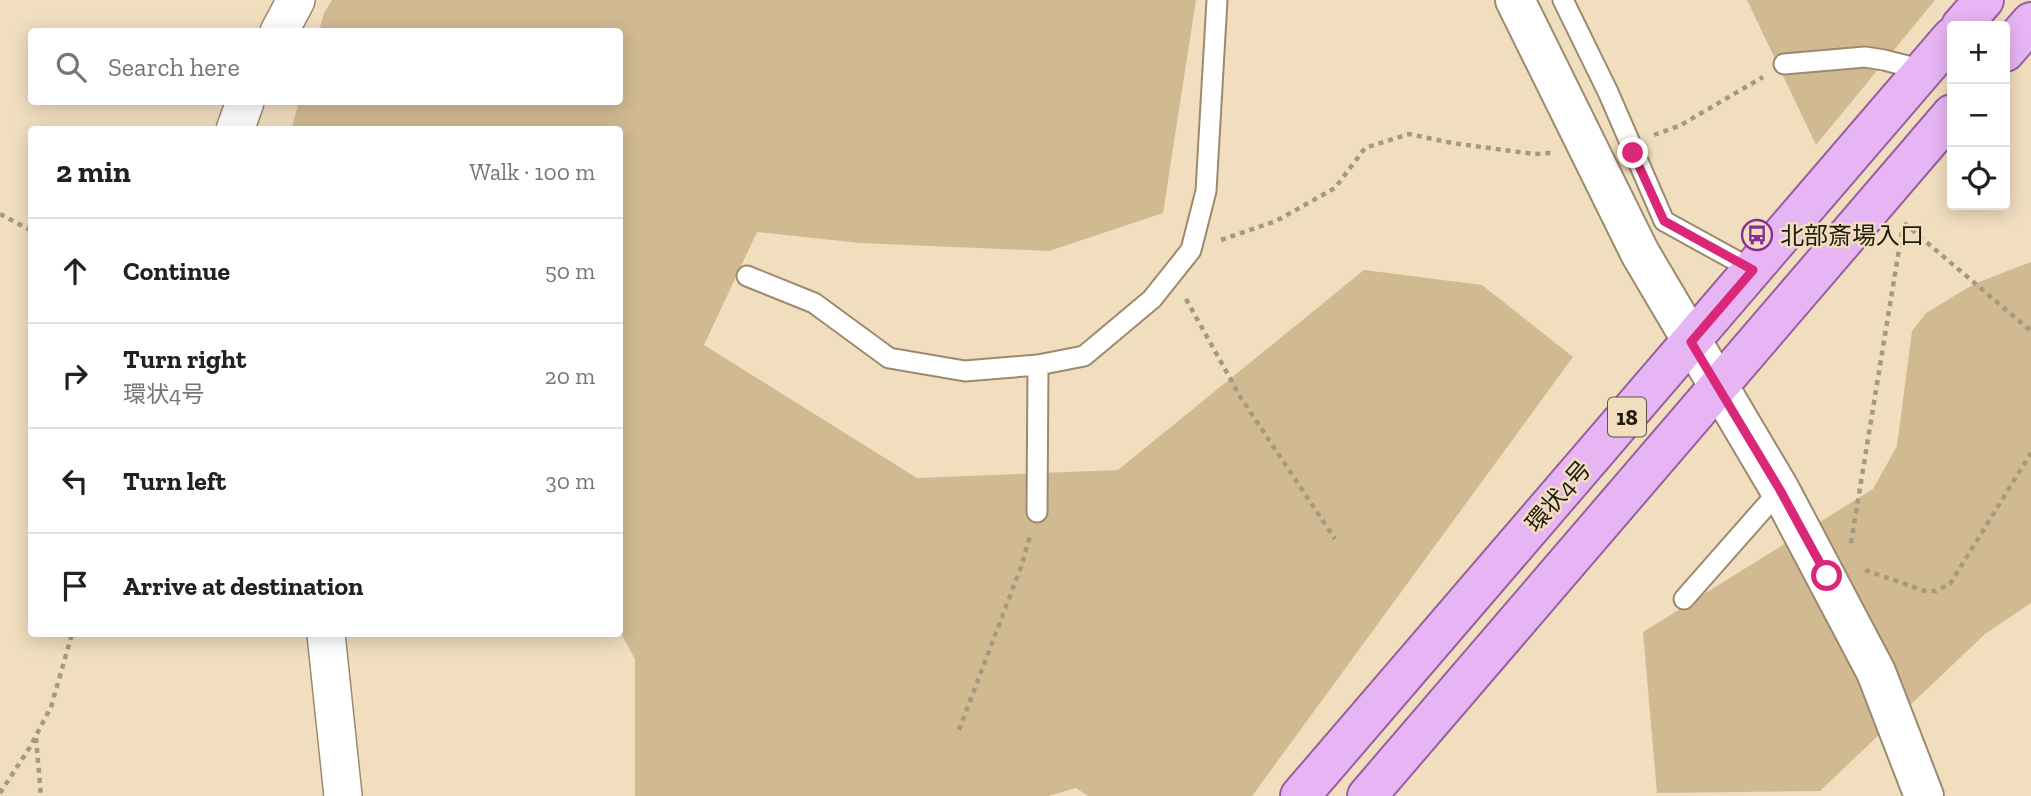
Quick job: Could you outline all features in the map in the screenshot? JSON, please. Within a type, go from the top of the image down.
[{"type":"main road","points":[[1965,21],[1984,0]]},
{"type":"main road","points":[[2010,46],[2031,22]]},
{"type":"main road","name":"環状4号","points":[[1300,796],[1947,43]]},
{"type":"main road","name":"環状4号","points":[[1367,796],[1947,120]]},
{"type":"street","points":[[281,28],[296,0]]},
{"type":"street","points":[[1515,0],[1640,253],[1780,490],[1837,570],[1924,796]]},
{"type":"street","points":[[236,126],[244,105]]},
{"type":"street","points":[[326,637],[343,796]]},
{"type":"lane","points":[[747,276],[814,303],[889,358],[965,371],[1038,365],[1084,356],[1152,299],[1191,250],[1206,191],[1217,0]]},
{"type":"lane","points":[[1563,0],[1608,92],[1664,221],[1753,270]]},
{"type":"lane","points":[[1784,64],[1865,57],[1923,70]]},
{"type":"lane","points":[[1037,512],[1038,365]]},
{"type":"lane","points":[[1684,599],[1780,490]]},
{"type":"path","points":[[1630,144],[1681,125],[1784,64]]},
{"type":"path","points":[[1191,250],[1276,221],[1335,188],[1365,148],[1409,134],[1534,154],[1589,153]]},
{"type":"path","points":[[0,214],[28,229]]},
{"type":"path","points":[[2031,331],[1903,222],[1837,570],[1925,591],[1936,591],[1951,584],[2031,453]]},
{"type":"path","points":[[1172,274],[1241,398],[1335,539]]},
{"type":"path","points":[[959,730],[1021,567],[1037,512]]},
{"type":"path","points":[[0,793],[36,737],[51,707],[71,637]]},
{"type":"path","points":[[36,737],[41,796]]},
{"type":"shaded area","points":[[332,0],[1196,0],[1163,213],[1049,251],[860,243],[757,232],[704,345],[917,478],[1118,470],[1364,270],[1482,285],[1573,357],[1252,796],[1088,796],[1076,788],[1048,796],[635,796],[635,659],[623,637],[623,126],[292,126],[298,105],[623,105],[623,28],[320,28],[324,13]]},
{"type":"shaded area","points":[[1747,0],[1935,0],[1816,145]]},
{"type":"shaded area","points":[[2031,262],[2031,603],[1985,634],[1820,791],[1657,793],[1643,632],[1873,489],[1897,446],[1912,331],[1926,313],[1974,284]]},
{"type":"place","name":"北部斎場入口","points":[[1757,235]]},
{"type":"route","points":[[1633,153],[1664,221],[1753,270],[1691,342],[1780,490],[1827,576]]}]
